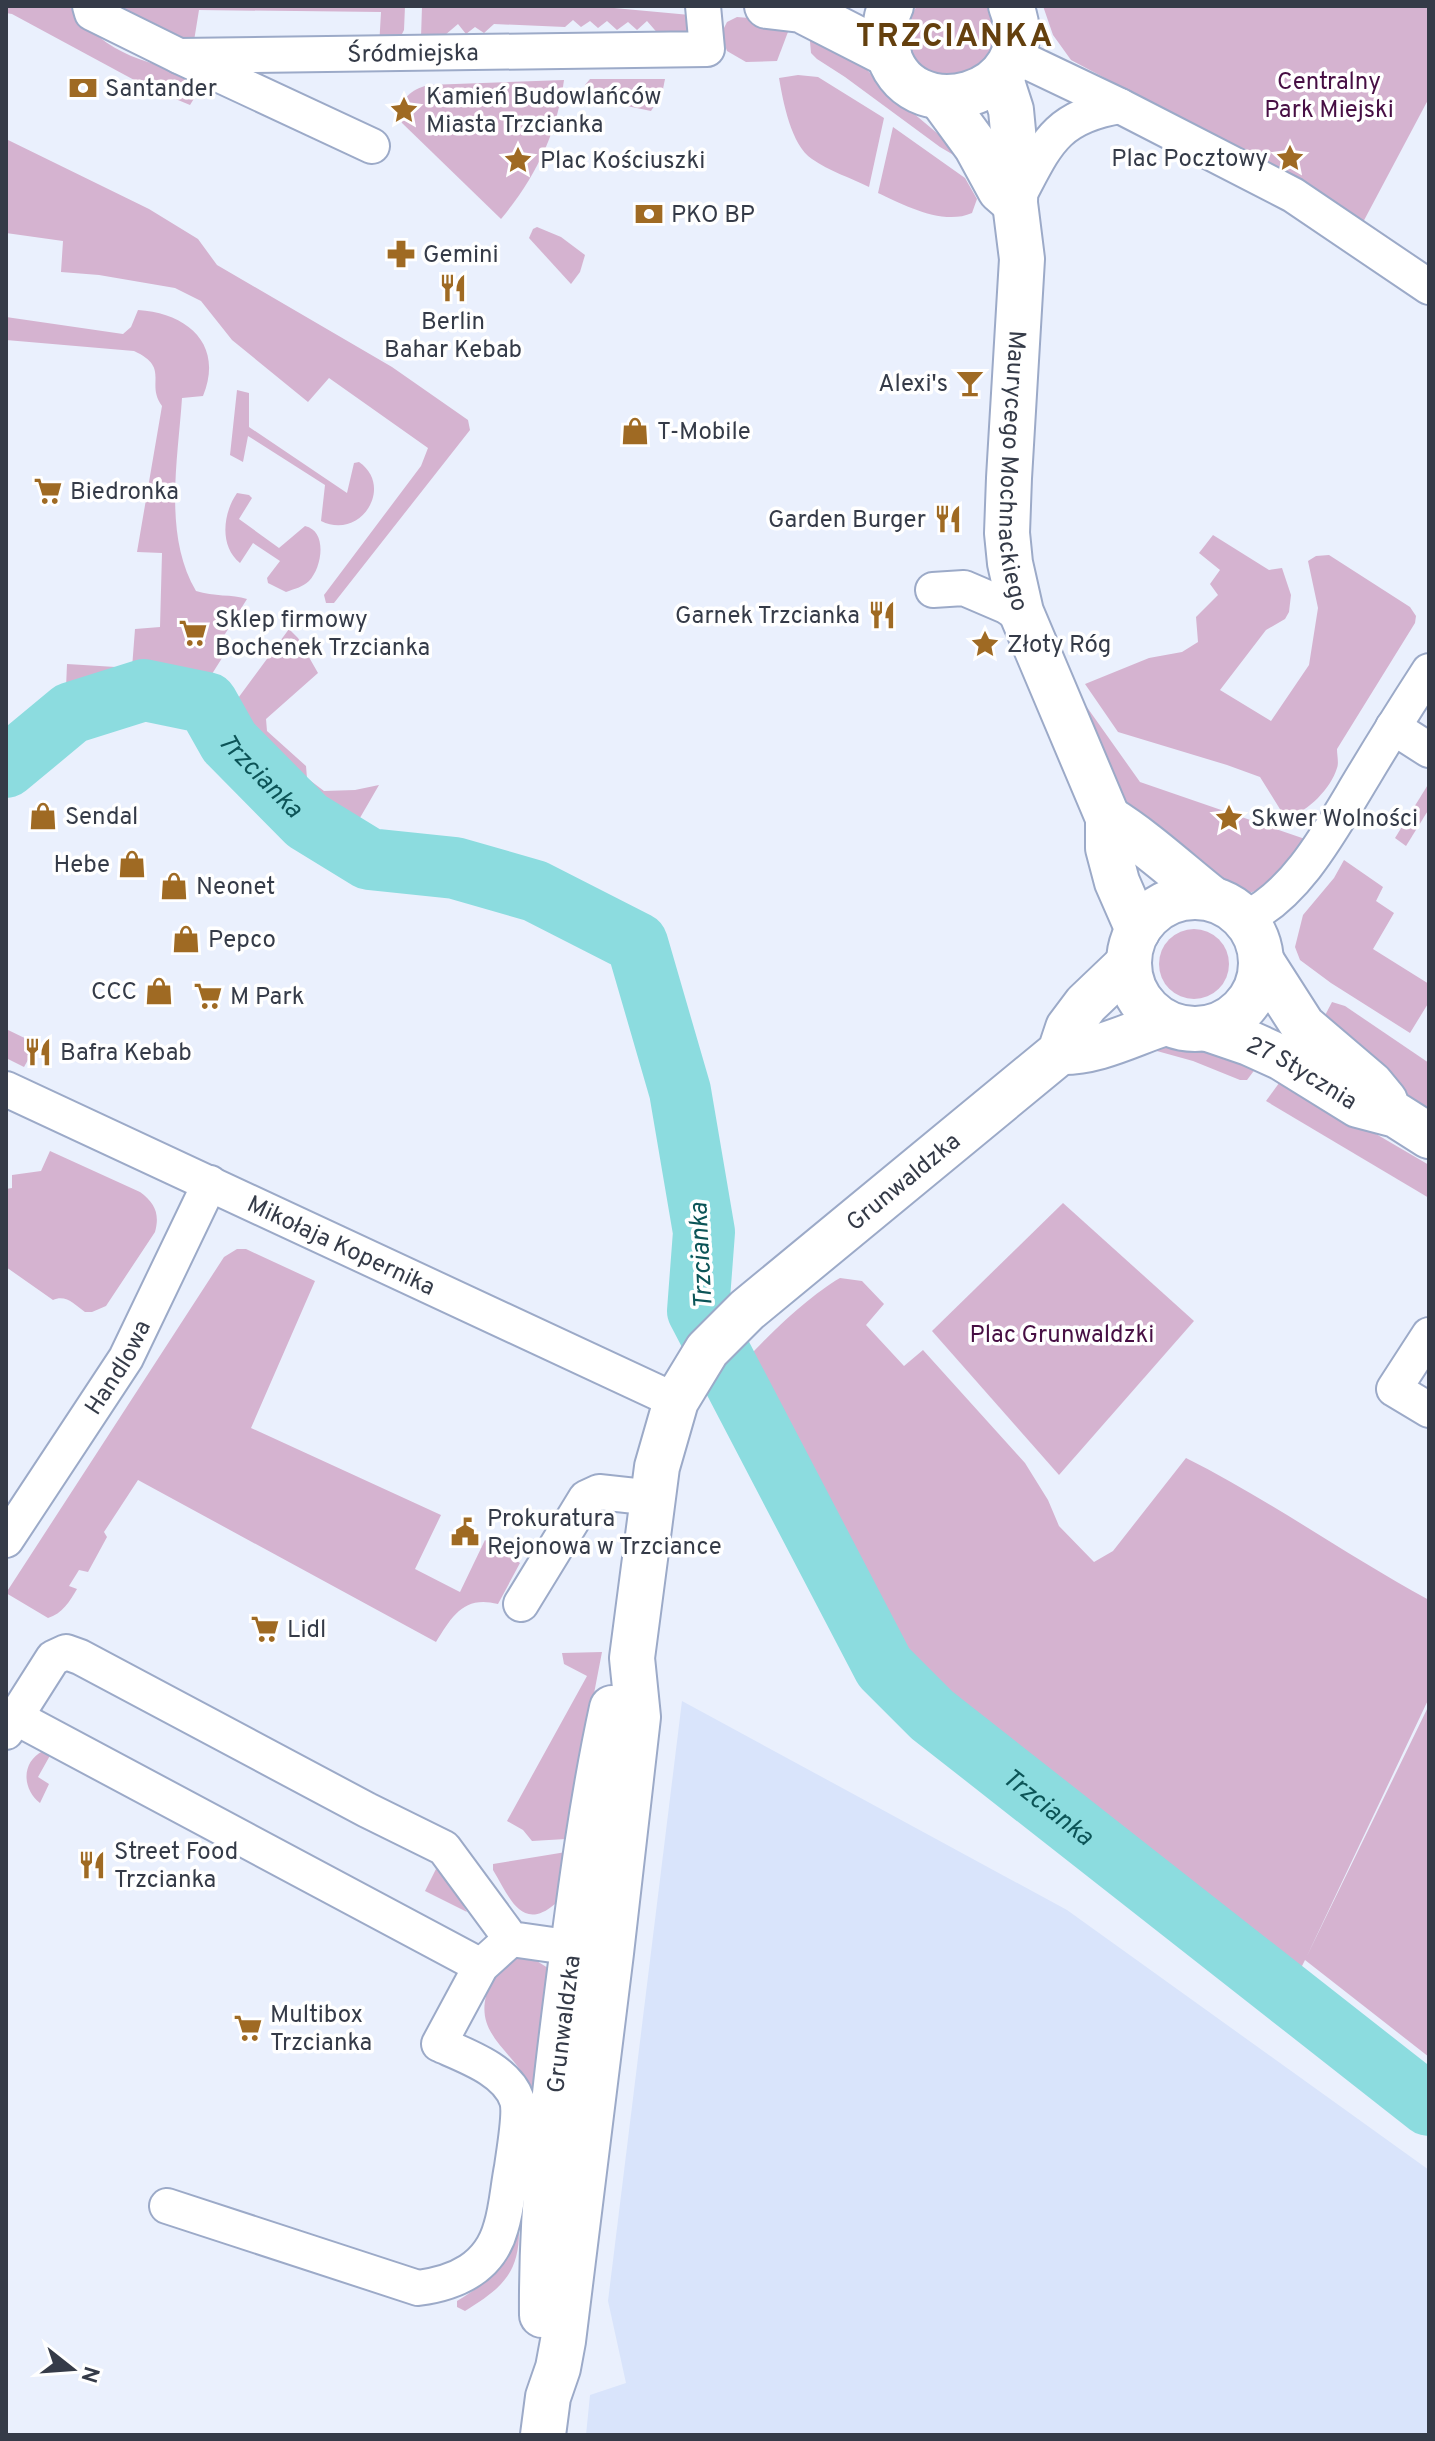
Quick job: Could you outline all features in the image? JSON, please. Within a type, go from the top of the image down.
[{"type":"main road","points":[[767,6],[801,10],[889,55]]},
{"type":"main road","points":[[891,6],[884,33],[889,55],[909,84],[924,93],[941,98],[963,97],[983,90],[1006,66]]},
{"type":"main road","name":"Maurycego Mochnackiego","points":[[1011,6],[1017,36],[1006,66],[1022,259],[1007,533],[1013,580],[1024,618],[1108,818],[1108,848],[1133,947]]},
{"type":"main road","points":[[941,98],[976,146],[1000,190],[1015,203]]},
{"type":"main road","points":[[1108,818],[1136,835],[1153,852],[1227,909],[1259,943],[1262,962],[1260,981],[1241,1012],[1225,1023],[1208,1029],[1186,1029],[1165,1023],[1150,1012],[1131,981],[1133,947],[1151,914],[1169,902],[1189,897],[1227,909]]},
{"type":"main road","name":"Grunwaldzka","points":[[545,2416],[558,2368],[571,2272],[592,1951],[587,1844],[612,1710],[632,1658],[657,1467],[686,1383],[720,1335],[747,1310],[1060,1052],[1068,1028],[1133,947]]},
{"type":"main road","name":"27 Stycznia","points":[[1262,962],[1303,1026],[1371,1084],[1413,1126]]},
{"type":"main road","points":[[1060,1052],[1097,1048],[1165,1023]]},
{"type":"main road","name":"27 Stycznia","points":[[1208,1029],[1282,1058],[1358,1105],[1413,1126]]},
{"type":"main road","name":"Grunwaldzka","points":[[545,2416],[542,2239],[548,2154],[592,1951]]},
{"type":"street","name":"Śródmiejska","points":[[87,8],[179,56],[707,49],[703,6]]},
{"type":"street","points":[[179,56],[372,146]]},
{"type":"street","points":[[1006,66],[1120,106],[1302,200],[1429,287]]},
{"type":"street","points":[[1015,203],[1037,162],[1060,130],[1073,119],[1094,110],[1120,106]]},
{"type":"street","points":[[1007,533],[988,568],[948,589],[1006,606],[1024,618]]},
{"type":"street","points":[[1227,909],[1261,912],[1294,879],[1325,838],[1429,671]]},
{"type":"street","points":[[1393,727],[1429,750]]},
{"type":"street","name":"Mikołaja Kopernika","points":[[6,1089],[210,1183],[686,1383]]},
{"type":"street","name":"Handlowa","points":[[6,1540],[126,1358],[210,1183]]},
{"type":"street","points":[[1429,1335],[1394,1389],[1429,1410]]},
{"type":"street","points":[[521,1604],[586,1498],[599,1492],[654,1498]]},
{"type":"street","points":[[481,1966],[10,1725],[53,1658],[66,1652],[80,1657],[444,1848],[511,1939],[592,1951]]},
{"type":"street","points":[[167,2206],[418,2288],[446,2284],[468,2272],[490,2253],[501,2228],[516,2145],[517,2101],[504,2079],[477,2061],[439,2044],[481,1966],[511,1939]]},
{"type":"shaded area","points":[[682,1701],[1067,1910],[1429,2170],[1429,2435],[586,2435],[590,2395],[626,2383],[608,2301]]},
{"type":"green space","points":[[6,6],[69,6],[99,37],[131,56],[208,76],[190,105],[149,88],[6,13]]},
{"type":"green space","points":[[107,6],[405,6],[404,30],[400,38],[379,47],[381,12],[199,10],[193,47]]},
{"type":"green space","points":[[422,6],[614,8],[690,15],[691,30],[667,44],[647,21],[637,30],[628,22],[617,30],[607,21],[598,28],[590,21],[581,27],[573,20],[565,27],[494,24],[484,33],[475,27],[466,34],[458,24],[438,41],[421,38]]},
{"type":"green space","points":[[917,6],[991,8],[999,37],[978,73],[937,78],[916,61],[909,48],[907,34]]},
{"type":"green space","name":"Centralny Park Miejski","points":[[1043,6],[1429,6],[1429,98],[1361,226],[1302,183],[1071,60],[1053,35]]},
{"type":"green space","points":[[737,17],[791,24],[777,61],[746,62],[727,51],[721,34],[727,22]]},
{"type":"green space","points":[[809,30],[853,55],[887,91],[950,144],[962,160],[817,59],[811,53]]},
{"type":"green space","points":[[798,75],[818,77],[884,118],[869,187],[812,159],[799,144],[789,122],[779,78]]},
{"type":"green space","points":[[590,79],[665,79],[662,94],[651,111],[593,99],[586,93],[585,85]]},
{"type":"green space","points":[[564,80],[556,119],[543,154],[524,188],[501,219],[402,123],[399,115],[408,95],[428,85]]},
{"type":"green space","points":[[893,127],[965,178],[977,199],[972,213],[936,216],[878,193]]},
{"type":"green space","points":[[6,139],[149,209],[198,239],[217,265],[392,367],[468,420],[470,430],[334,603],[326,603],[324,595],[421,466],[428,448],[329,378],[308,402],[232,340],[201,301],[175,288],[61,272],[63,241],[6,233]]},
{"type":"green space","points":[[537,227],[561,237],[585,255],[580,272],[571,284],[529,238]]},
{"type":"green space","points":[[138,310],[156,312],[186,325],[205,347],[209,361],[203,396],[182,398],[175,497],[179,546],[196,591],[247,599],[220,642],[229,647],[205,685],[233,705],[289,629],[298,638],[318,673],[266,719],[267,731],[306,766],[307,778],[324,791],[379,785],[346,842],[317,825],[291,802],[230,739],[207,700],[145,687],[69,709],[6,764],[6,738],[10,739],[66,688],[67,664],[132,668],[135,629],[160,627],[162,553],[137,552],[162,406],[157,398],[155,370],[145,357],[134,351],[6,340],[6,317],[123,334],[131,327]]},
{"type":"green space","points":[[237,390],[249,393],[249,427],[347,493],[354,463],[359,462],[374,485],[373,497],[360,518],[348,524],[335,525],[321,521],[325,485],[248,436],[243,462],[230,455]]},
{"type":"green space","points":[[237,493],[252,498],[239,519],[279,548],[305,526],[317,535],[320,559],[307,583],[286,592],[268,583],[267,578],[280,561],[253,543],[240,563],[233,556],[225,529]]},
{"type":"green space","points":[[1213,535],[1269,570],[1282,568],[1291,595],[1285,619],[1266,630],[1220,690],[1271,721],[1309,665],[1318,608],[1308,561],[1316,556],[1329,555],[1410,607],[1416,616],[1415,623],[1337,749],[1338,766],[1330,783],[1311,805],[1288,817],[1260,777],[1118,732],[1085,684],[1149,658],[1182,652],[1198,642],[1196,617],[1218,595],[1210,584],[1220,570],[1199,553]]},
{"type":"green space","points":[[1079,696],[1140,782],[1305,839],[1268,886],[1247,894],[1224,887],[1142,822],[1126,801]]},
{"type":"green space","points":[[1429,783],[1429,809],[1406,846],[1395,838]]},
{"type":"green space","points":[[1344,860],[1383,887],[1376,901],[1394,913],[1373,949],[1429,984],[1429,1002],[1410,1033],[1300,960],[1295,947],[1303,915],[1334,878]]},
{"type":"green space","points":[[1194,929],[1219,939],[1229,964],[1219,989],[1194,999],[1169,989],[1159,964],[1169,939]]},
{"type":"green space","points":[[1332,1002],[1345,1006],[1429,1063],[1429,1111],[1381,1077],[1320,1025]]},
{"type":"green space","points":[[6,1029],[37,1044],[24,1067],[6,1058]]},
{"type":"green space","points":[[1161,1043],[1259,1064],[1247,1080],[1240,1080],[1193,1061],[1146,1048]]},
{"type":"green space","points":[[1282,1079],[1429,1165],[1429,1198],[1266,1101]]},
{"type":"green space","points":[[50,1151],[140,1192],[153,1205],[156,1214],[155,1232],[106,1306],[92,1312],[85,1312],[66,1299],[53,1300],[6,1267],[6,1189],[12,1188],[12,1175],[41,1171]]},
{"type":"green space","name":"Plac Grunwaldzki","points":[[1063,1203],[1194,1321],[1059,1475],[932,1331]]},
{"type":"green space","points":[[237,1249],[246,1249],[315,1281],[251,1428],[441,1515],[415,1569],[456,1590],[460,1592],[485,1540],[520,1563],[498,1604],[476,1602],[468,1605],[454,1616],[436,1642],[138,1480],[104,1532],[107,1537],[88,1572],[79,1570],[69,1586],[77,1589],[61,1610],[48,1618],[6,1593],[224,1257]]},
{"type":"green space","points":[[840,1278],[862,1281],[884,1304],[866,1325],[904,1366],[923,1350],[1025,1463],[1048,1500],[1059,1526],[1094,1562],[1113,1551],[1186,1458],[1429,1600],[1429,1698],[1306,1958],[1429,1705],[1429,2057],[1305,1960],[1290,1990],[933,1713],[886,1664],[734,1374],[784,1322]]},
{"type":"green space","points":[[602,1652],[566,1839],[532,1841],[523,1830],[507,1821],[587,1676],[564,1664],[562,1653]]},
{"type":"green space","points":[[43,1751],[52,1752],[38,1777],[49,1784],[40,1803],[30,1791],[26,1776],[31,1762]]},
{"type":"green space","points":[[566,1852],[555,1904],[533,1915],[517,1908],[493,1870],[493,1864]]},
{"type":"green space","points":[[436,1869],[444,1873],[467,1912],[425,1891]]},
{"type":"green space","points":[[522,1957],[532,1958],[548,1968],[534,2101],[528,2083],[498,2043],[485,2016],[485,1999],[495,1974],[501,1966]]},
{"type":"green space","points":[[519,2228],[516,2257],[506,2278],[489,2295],[465,2311],[457,2307],[457,2301],[496,2271]]},
{"type":"waterway","name":"Trzcianka","points":[[6,767],[71,713],[144,690],[207,703],[229,742],[307,821],[369,859],[455,868],[535,891],[637,943],[680,1091],[704,1232],[698,1311],[884,1667],[932,1715],[1429,2105]]},
{"type":"place","name":"Santander","points":[[83,88]]},
{"type":"place","name":"Kamień Budowlańców Miasta Trzcianka","points":[[404,110]]},
{"type":"place","name":"Plac Pocztowy","points":[[1290,158]]},
{"type":"place","name":"Plac Kościuszki","points":[[518,160]]},
{"type":"place","name":"PKO BP","points":[[649,214]]},
{"type":"place","name":"Gemini","points":[[401,254]]},
{"type":"place","name":"Berlin Bahar Kebab","points":[[453,288]]},
{"type":"place","name":"Alexi's","points":[[970,383]]},
{"type":"place","name":"T-Mobile","points":[[635,431]]},
{"type":"place","name":"Biedronka","points":[[48,491]]},
{"type":"place","name":"Garden Burger","points":[[948,519]]},
{"type":"place","name":"Garnek Trzcianka","points":[[882,615]]},
{"type":"place","name":"Sklep firmowy Bochenek Trzcianka","points":[[193,633]]},
{"type":"place","name":"Złoty Róg","points":[[985,644]]},
{"type":"place","name":"Sendal","points":[[43,816]]},
{"type":"place","name":"Skwer Wolności","points":[[1229,818]]},
{"type":"place","name":"Hebe","points":[[132,864]]},
{"type":"place","name":"Neonet","points":[[174,886]]},
{"type":"place","name":"Pepco","points":[[186,939]]},
{"type":"place","name":"CCC","points":[[159,991]]},
{"type":"place","name":"M Park","points":[[208,996]]},
{"type":"place","name":"Bafra Kebab","points":[[38,1052]]},
{"type":"place","name":"Prokuratura Rejonowa w Trzciance","points":[[465,1532]]},
{"type":"place","name":"Lidl","points":[[265,1629]]},
{"type":"place","name":"Street Food Trzcianka","points":[[92,1865]]},
{"type":"place","name":"Multibox Trzcianka","points":[[248,2028]]},
{"type":"district","name":"TRZCIANKA","points":[[955,35]]}]
